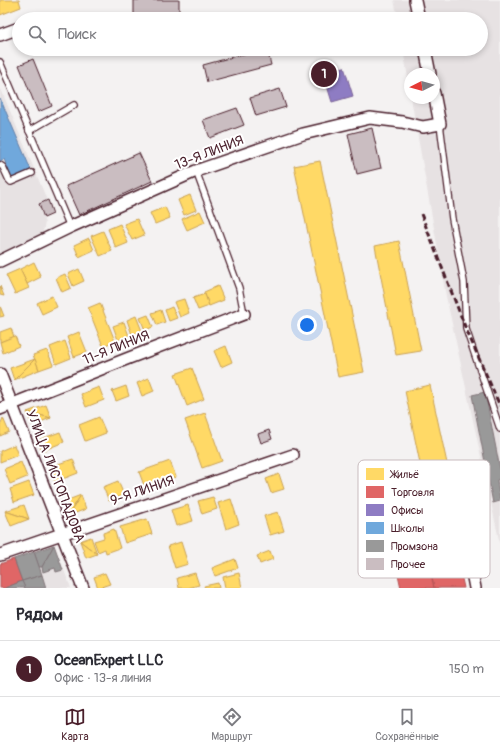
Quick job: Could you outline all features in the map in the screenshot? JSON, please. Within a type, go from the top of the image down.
[{"type":"street","points":[[415,0],[418,12]]},
{"type":"street","points":[[0,35],[12,31]]},
{"type":"street","points":[[426,56],[429,68]]},
{"type":"street","points":[[436,104],[440,124]]},
{"type":"street","name":"13-Я ЛИНИЯ","points":[[0,261],[196,171],[303,134],[370,118],[423,126],[440,124]]},
{"type":"street","name":"11-Я ЛИНИЯ","points":[[0,409],[244,314]]},
{"type":"street","name":"УЛИЦА ЛИСТОПАДОВА","points":[[0,374],[83,588]]},
{"type":"street","name":"9-Я ЛИНИЯ","points":[[0,555],[293,455]]},
{"type":"street","points":[[473,578],[475,588]]},
{"type":"lane","points":[[0,62],[70,228]]},
{"type":"lane","points":[[29,131],[74,105]]},
{"type":"lane","points":[[440,124],[452,219],[464,282],[466,329],[500,429]]},
{"type":"lane","points":[[0,165],[3,167],[11,182],[32,173]]},
{"type":"lane","points":[[196,171],[239,288],[244,314]]},
{"type":"shaded area","points":[[394,0],[500,0],[500,544],[490,498],[490,460],[482,460],[446,296],[412,104],[440,104],[440,68],[406,68],[404,56],[488,56],[488,12],[397,12]]},
{"type":"shaded area","points":[[0,87],[47,200],[38,204],[45,223],[42,236],[0,254]]},
{"type":"shaded area","points":[[54,545],[71,588],[0,588],[0,564]]},
{"type":"building: Жильё","points":[[0,0],[19,0],[21,7],[0,15]]},
{"type":"building: Жильё","points":[[320,161],[364,372],[338,377],[294,166]]},
{"type":"building: Жильё","points":[[190,195],[196,210],[184,215],[178,200]]},
{"type":"building: Жильё","points":[[165,207],[170,218],[155,224],[150,213]]},
{"type":"building: Жильё","points":[[200,211],[205,222],[187,230],[182,219]]},
{"type":"building: Жильё","points":[[137,219],[144,235],[132,240],[124,224]]},
{"type":"building: Жильё","points":[[120,224],[128,243],[116,248],[108,229]]},
{"type":"building: Жильё","points":[[103,231],[112,251],[100,256],[91,236]]},
{"type":"building: Жильё","points":[[89,238],[94,250],[79,257],[74,245]]},
{"type":"building: Жильё","points":[[399,241],[421,351],[396,355],[375,246]]},
{"type":"building: Жильё","points":[[34,262],[41,277],[27,284],[20,269]]},
{"type":"building: Жильё","points":[[20,269],[29,288],[15,294],[6,275]]},
{"type":"building: Жильё","points":[[79,269],[84,281],[73,286],[68,274]]},
{"type":"building: Жильё","points":[[65,274],[71,288],[62,292],[56,278]]},
{"type":"building: Жильё","points":[[0,286],[4,296],[0,295]]},
{"type":"building: Жильё","points":[[218,286],[224,300],[209,306],[204,292]]},
{"type":"building: Жильё","points":[[205,294],[209,306],[198,310],[193,298]]},
{"type":"building: Жильё","points":[[52,296],[57,307],[42,314],[37,303]]},
{"type":"building: Жильё","points":[[184,299],[189,313],[180,317],[174,302]]},
{"type":"building: Жильё","points":[[100,303],[115,341],[103,346],[88,308]]},
{"type":"building: Жильё","points":[[0,306],[4,316],[0,317]]},
{"type":"building: Жильё","points":[[172,307],[177,318],[169,321],[165,310]]},
{"type":"building: Жильё","points":[[161,310],[165,322],[157,325],[152,313]]},
{"type":"building: Жильё","points":[[148,315],[153,327],[145,330],[140,318]]},
{"type":"building: Жильё","points":[[136,316],[142,331],[132,335],[127,320]]},
{"type":"building: Жильё","points":[[124,322],[129,336],[118,340],[113,326]]},
{"type":"building: Жильё","points":[[11,328],[14,337],[0,342],[0,332]]},
{"type":"building: Жильё","points":[[79,332],[87,352],[74,357],[67,337]]},
{"type":"building: Жильё","points":[[15,336],[19,346],[3,353],[0,342]]},
{"type":"building: Жильё","points":[[65,341],[71,358],[56,364],[50,347]]},
{"type":"building: Жильё","points":[[226,346],[232,362],[221,367],[214,351]]},
{"type":"building: Жильё","points":[[47,350],[53,365],[39,370],[33,355]]},
{"type":"building: Жильё","points":[[35,359],[14,380],[10,368]]},
{"type":"building: Жильё","points":[[35,359],[39,370],[14,380]]},
{"type":"building: Жильё","points":[[192,368],[204,399],[187,406],[175,374]]},
{"type":"building: Жильё","points":[[149,378],[154,391],[142,396],[137,383]]},
{"type":"building: Жильё","points":[[430,385],[446,460],[419,460],[405,391]]},
{"type":"building: Жильё","points":[[126,386],[129,396],[116,401],[112,391]]},
{"type":"building: Жильё","points":[[99,387],[104,400],[86,407],[81,394]]},
{"type":"building: Жильё","points":[[46,405],[51,418],[27,412]]},
{"type":"building: Жильё","points":[[27,412],[51,418],[32,425]]},
{"type":"building: Жильё","points":[[205,413],[222,461],[202,468],[185,420]]},
{"type":"building: Жильё","points":[[99,417],[106,433],[85,441],[79,425]]},
{"type":"building: Жильё","points":[[3,418],[9,432],[0,436],[0,425]]},
{"type":"building: Жильё","points":[[60,432],[64,442],[42,451],[38,440]]},
{"type":"building: Жильё","points":[[14,445],[18,455],[0,462],[0,451]]},
{"type":"building: Жильё","points":[[73,459],[78,473],[55,482],[49,467]]},
{"type":"building: Жильё","points":[[170,461],[176,477],[145,488],[139,472]]},
{"type":"building: Жильё","points":[[21,462],[27,477],[10,484],[4,469]]},
{"type":"building: Жильё","points":[[279,474],[284,489],[271,493],[266,479]]},
{"type":"building: Жильё","points":[[118,481],[124,495],[109,501],[103,487]]},
{"type":"building: Жильё","points":[[29,482],[34,495],[14,502],[10,489]]},
{"type":"building: Жильё","points":[[81,495],[68,516],[63,502]]},
{"type":"building: Жильё","points":[[81,495],[86,509],[68,516]]},
{"type":"building: Жильё","points":[[213,497],[217,509],[202,514],[198,501]]},
{"type":"building: Жильё","points":[[231,499],[239,524],[226,529],[218,503]]},
{"type":"building: Жильё","points":[[24,505],[29,519],[5,511]]},
{"type":"building: Жильё","points":[[188,505],[193,521],[176,526],[171,510]]},
{"type":"building: Жильё","points":[[5,511],[29,519],[11,526]]},
{"type":"building: Жильё","points":[[278,512],[284,531],[270,535],[264,516]]},
{"type":"building: Жильё","points":[[147,519],[152,534],[125,543],[120,527]]},
{"type":"building: Жильё","points":[[114,529],[120,548],[106,553],[105,549],[98,552],[94,541],[104,538],[103,533]]},
{"type":"building: Жильё","points":[[91,537],[97,554],[80,541]]},
{"type":"building: Жильё","points":[[80,541],[97,554],[86,558]]},
{"type":"building: Жильё","points":[[181,542],[188,564],[175,568],[168,546]]},
{"type":"building: Жильё","points":[[270,551],[273,559],[260,564],[257,556]]},
{"type":"building: Жильё","points":[[235,559],[238,568],[215,576],[212,568]]},
{"type":"building: Жильё","points":[[105,573],[110,584],[98,588],[94,577]]},
{"type":"building: Жильё","points":[[195,573],[199,585],[188,588],[179,588],[177,578]]},
{"type":"building: Жильё","points":[[239,573],[242,588],[225,588],[223,577]]},
{"type":"building: Жильё","points":[[218,583],[219,588],[205,588],[204,586]]},
{"type":"building: Торговля","points":[[14,559],[22,581],[5,588],[0,588],[0,564]]},
{"type":"building: Торговля","points":[[399,578],[432,578],[434,588],[401,588]]},
{"type":"building: Торговля","points":[[432,578],[462,578],[464,588],[434,588]]},
{"type":"building: Офисы","points":[[344,67],[353,96],[332,102],[323,73]]},
{"type":"building: Школы","points":[[0,98],[31,170],[12,179],[4,159],[0,161]]},
{"type":"building: Промзона","points":[[485,392],[500,469],[500,479],[497,480],[500,501],[493,503],[490,488],[490,460],[485,460],[472,395]]},
{"type":"building: Промзона","points":[[54,545],[42,567],[39,567],[34,552]]},
{"type":"building: Промзона","points":[[54,545],[63,570],[56,572],[55,568],[43,572],[42,567]]},
{"type":"building: Промзона","points":[[34,552],[42,575],[22,581],[14,559]]},
{"type":"building: Промзона","points":[[42,575],[46,588],[25,588],[22,581]]},
{"type":"building: Промзона","points":[[22,581],[25,588],[5,588]]},
{"type":"building: Прочее","points":[[134,0],[179,0],[179,12],[134,12]]},
{"type":"building: Прочее","points":[[236,56],[269,56],[271,65],[207,82],[203,65]]},
{"type":"building: Прочее","points":[[33,59],[52,106],[38,112],[19,65]]},
{"type":"building: Прочее","points":[[280,89],[286,107],[256,116],[250,98]]},
{"type":"building: Прочее","points":[[237,108],[244,125],[210,138],[203,120]]},
{"type":"building: Прочее","points":[[372,128],[381,168],[357,174],[348,134]]},
{"type":"building: Прочее","points":[[139,153],[152,181],[79,215],[66,186]]},
{"type":"building: Прочее","points":[[48,200],[53,214],[44,218],[39,204]]},
{"type":"building: Прочее","points":[[269,430],[272,439],[261,443],[258,434]]},
{"type":"railway","points":[[421,214],[466,329],[500,406]]},
{"type":"place","name":"OceanExpert LLC","points":[[324,74]]}]
